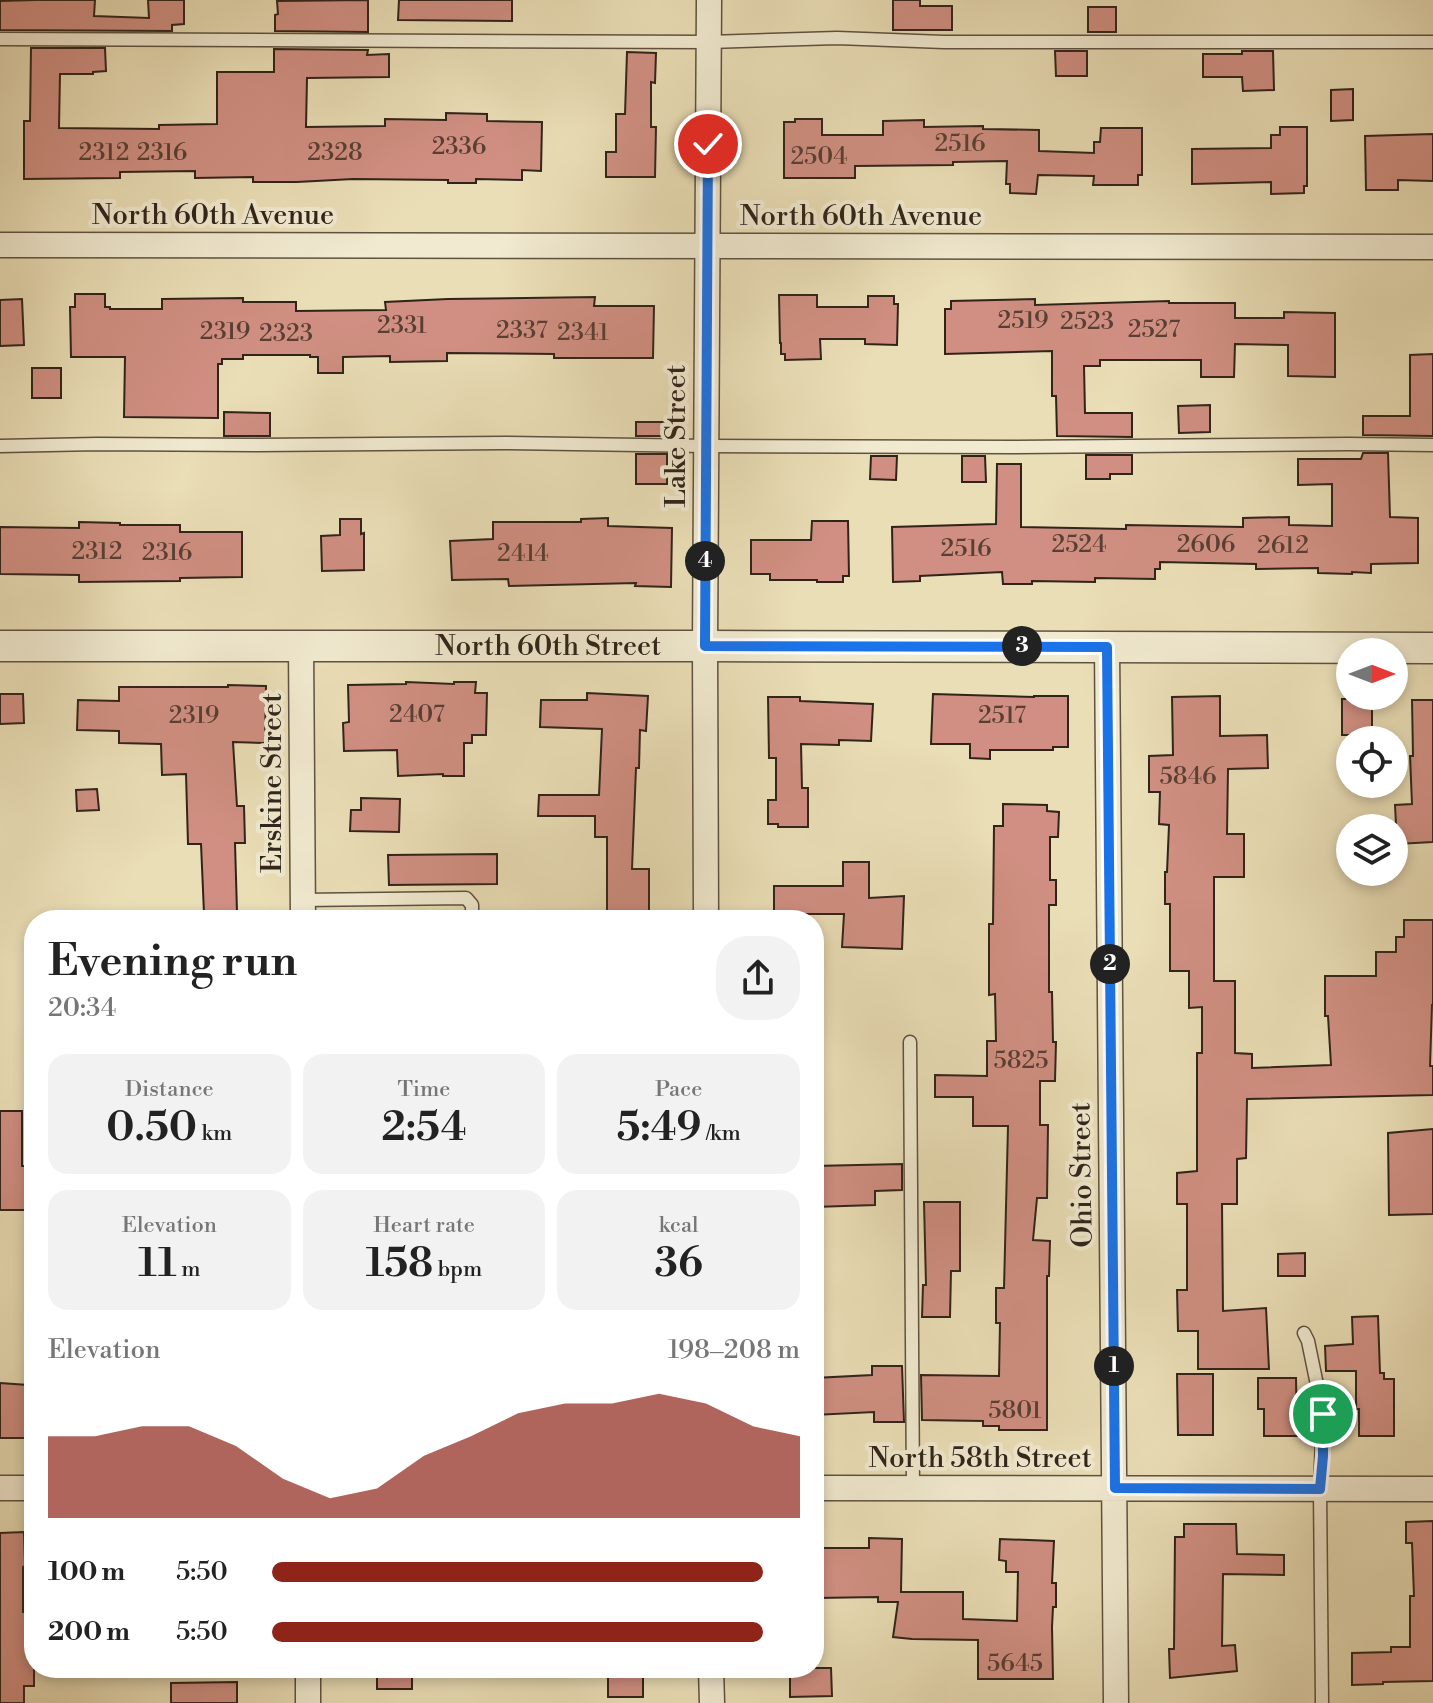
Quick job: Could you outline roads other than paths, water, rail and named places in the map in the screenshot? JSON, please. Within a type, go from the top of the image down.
[{"type":"street","name":"Lake Street","points":[[706,910],[709,0]]},
{"type":"street","name":"North 60th Avenue","points":[[0,245],[1433,247]]},
{"type":"street","name":"North 60th Street","points":[[0,646],[1433,648]]},
{"type":"street","name":"Erskine Street","points":[[301,646],[303,910]]},
{"type":"street","name":"Ohio Street","points":[[1107,647],[1116,1703]]},
{"type":"street","points":[[0,1488],[24,1488]]},
{"type":"street","name":"North 58th Street","points":[[824,1488],[1433,1489]]},
{"type":"street","points":[[308,1678],[308,1703]]},
{"type":"street","points":[[711,1678],[712,1703]]},
{"type":"lane","points":[[0,39],[709,42],[837,38],[944,42],[1433,42]]},
{"type":"lane","points":[[0,446],[504,443],[1014,447],[1433,445]]},
{"type":"lane","points":[[303,910],[466,898],[472,910]]},
{"type":"lane","points":[[910,1042],[913,1488]]},
{"type":"lane","points":[[1304,1333],[1323,1414],[1320,1489],[1322,1703]]}]
